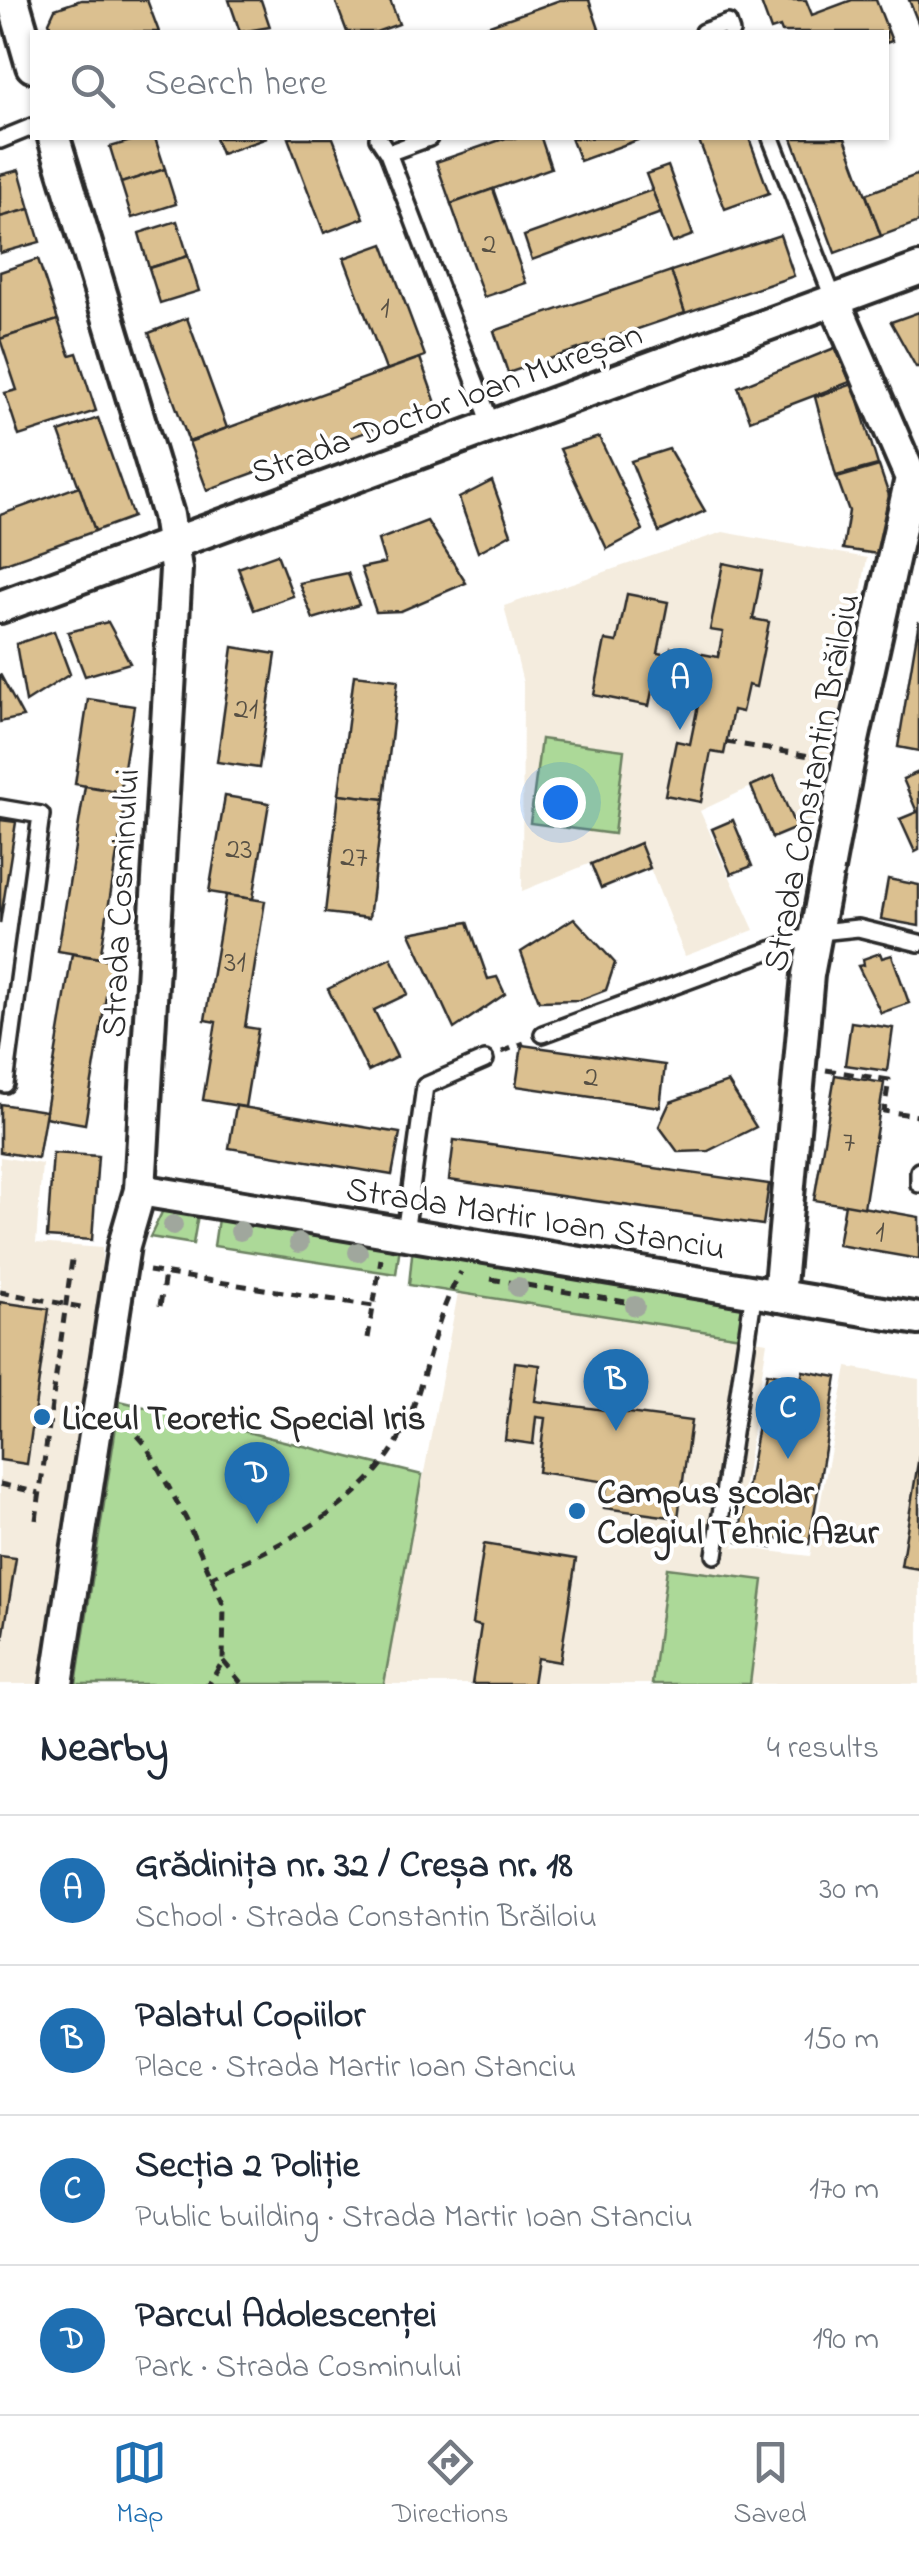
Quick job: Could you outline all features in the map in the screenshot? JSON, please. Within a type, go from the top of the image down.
[{"type":"street","points":[[12,0],[30,59]]},
{"type":"street","name":"Strada Cosminului","points":[[52,140],[175,543],[140,1190],[124,1245],[57,1684]]},
{"type":"street","name":"Strada Doctor Ioan Mureșan","points":[[0,607],[919,269]]},
{"type":"street","name":"Strada Constantin Brăiloiu","points":[[766,1294],[808,975],[820,932],[848,762],[915,479],[834,300]]},
{"type":"street","name":"Strada Martir Ioan Stanciu","points":[[140,1190],[394,1242],[919,1319]]},
{"type":"lane","points":[[709,30],[728,23],[730,30]]},
{"type":"lane","points":[[0,140],[30,137]]},
{"type":"lane","points":[[379,140],[388,153],[492,426]]},
{"type":"lane","points":[[388,153],[424,140]]},
{"type":"lane","points":[[773,140],[834,300]]},
{"type":"lane","points":[[0,808],[41,815],[5,1084],[0,1083]]},
{"type":"lane","points":[[544,1034],[820,932],[858,928],[919,943]]},
{"type":"lane","points":[[394,1242],[425,1086],[485,1060]]},
{"type":"lane","points":[[919,1171],[919,1184]]},
{"type":"lane","points":[[715,1555],[766,1294]]},
{"type":"path","points":[[726,742],[848,762]]},
{"type":"path","points":[[485,1060],[544,1034]]},
{"type":"path","points":[[798,1066],[889,1080],[884,1110],[919,1116]]},
{"type":"path","points":[[368,1338],[394,1242]]},
{"type":"path","points":[[36,1520],[72,1260]]},
{"type":"path","points":[[210,1578],[302,1533],[374,1476],[403,1431],[444,1302],[464,1266]]},
{"type":"path","points":[[146,1271],[374,1306]]},
{"type":"path","points":[[160,1306],[166,1273]]},
{"type":"path","points":[[0,1292],[114,1313]]},
{"type":"path","points":[[102,1386],[146,1445],[186,1520],[224,1606],[223,1662],[209,1684]]},
{"type":"path","points":[[0,1484],[39,1493]]},
{"type":"path","points":[[223,1662],[242,1684]]},
{"type":"shaded area","points":[[723,532],[867,558],[822,815],[796,828],[774,776],[700,811],[754,930],[685,956],[640,843],[522,891],[523,683],[504,606]]},
{"type":"shaded area","name":"Liceul Teoretic Special Iris","points":[[0,1157],[42,1164],[36,1243],[102,1248],[101,1310],[45,1684],[0,1684]]},
{"type":"shaded area","name":"Campus școlar Colegiul Tehnic Azur","points":[[458,1293],[767,1342],[734,1547],[810,1556],[847,1367],[919,1379],[919,1684],[384,1684]]},
{"type":"green space","points":[[541,739],[624,750],[614,834],[530,823]]},
{"type":"green space","points":[[166,1204],[199,1209],[193,1244],[150,1237]]},
{"type":"green space","points":[[219,1212],[401,1239],[396,1274],[214,1246]]},
{"type":"green space","points":[[414,1235],[754,1291],[747,1338],[409,1285]]},
{"type":"green space","points":[[120,1401],[422,1475],[384,1684],[76,1684]]},
{"type":"green space","points":[[667,1568],[763,1580],[750,1684],[652,1684]]},
{"type":"building","points":[[81,0],[147,0],[158,30],[52,30],[49,22],[55,9]]},
{"type":"building","points":[[229,0],[261,0],[270,27],[239,30]]},
{"type":"building","points":[[335,0],[390,0],[399,24],[382,30],[346,30]]},
{"type":"building","points":[[560,0],[589,0],[599,30],[476,30]]},
{"type":"building","points":[[760,0],[806,0],[812,15],[852,0],[876,0],[888,30],[780,27],[771,30]]},
{"type":"building","points":[[909,0],[919,0],[919,25]]},
{"type":"building","points":[[134,140],[156,140],[165,169],[121,183],[110,147]]},
{"type":"building","points":[[216,140],[261,140],[221,154]]},
{"type":"building","points":[[289,140],[334,140],[364,218],[324,233]]},
{"type":"building","points":[[500,140],[542,140],[551,168],[451,204],[436,162]]},
{"type":"building","points":[[572,140],[638,140],[580,161]]},
{"type":"building","points":[[699,140],[750,140],[769,193],[725,209]]},
{"type":"building","points":[[793,140],[846,140],[881,236],[835,253]]},
{"type":"building","points":[[668,166],[693,235],[672,243],[646,174]]},
{"type":"building","points":[[165,169],[176,204],[132,218],[121,183]]},
{"type":"building","points":[[19,170],[30,209],[0,217],[0,175]]},
{"type":"building","points":[[919,174],[919,222],[881,236],[866,194]]},
{"type":"building","points":[[493,189],[526,283],[484,297],[451,204]]},
{"type":"building","points":[[652,190],[661,213],[532,260],[524,236]]},
{"type":"building","points":[[30,209],[40,242],[0,253],[0,217]]},
{"type":"building","points":[[177,221],[188,256],[149,268],[139,233]]},
{"type":"building","points":[[780,235],[794,276],[685,313],[671,271]]},
{"type":"building","points":[[383,244],[425,356],[386,370],[344,258]]},
{"type":"building","points":[[188,256],[199,291],[160,303],[149,268]]},
{"type":"building","points":[[38,259],[58,320],[0,339],[0,272]]},
{"type":"building","points":[[671,271],[685,313],[508,373],[494,331]]},
{"type":"building","points":[[919,312],[919,367],[916,367],[891,322]]},
{"type":"building","points":[[187,318],[227,428],[189,442],[149,333]]},
{"type":"building","points":[[58,320],[70,355],[77,353],[96,411],[19,436],[5,393],[17,390],[0,339]]},
{"type":"building","points":[[837,347],[850,382],[750,420],[738,387]]},
{"type":"building","points":[[420,358],[437,406],[207,490],[189,442]]},
{"type":"building","points":[[853,384],[878,465],[836,476],[815,397]]},
{"type":"building","points":[[98,418],[133,517],[95,531],[59,432]]},
{"type":"building","points":[[599,437],[643,530],[607,549],[560,449]]},
{"type":"building","points":[[669,449],[705,511],[659,532],[631,461]]},
{"type":"building","points":[[879,466],[893,507],[885,555],[843,549],[849,511],[837,478]]},
{"type":"building","points":[[492,481],[511,534],[478,552],[459,498]]},
{"type":"building","points":[[79,486],[95,531],[0,565],[0,515]]},
{"type":"building","points":[[427,521],[466,583],[401,611],[376,612],[361,568],[385,563],[378,540]]},
{"type":"building","points":[[277,554],[293,596],[254,610],[238,568]]},
{"type":"building","points":[[723,563],[762,571],[753,619],[769,622],[756,687],[748,685],[742,712],[733,710],[724,754],[711,752],[701,802],[665,795],[676,741],[690,744],[699,700],[652,691],[649,706],[594,695],[605,640],[617,642],[627,594],[668,602],[658,653],[670,655],[671,648],[718,657],[723,632],[710,630]]},
{"type":"building","points":[[348,573],[359,605],[313,619],[299,583]]},
{"type":"building","points":[[919,621],[919,751],[898,747]]},
{"type":"building","points":[[108,622],[130,663],[85,676],[68,632]]},
{"type":"building","points":[[54,631],[70,674],[26,702],[16,644]]},
{"type":"building","points":[[233,647],[276,654],[259,768],[217,762]]},
{"type":"building","points":[[0,674],[23,717],[0,722]]},
{"type":"building","points":[[354,675],[398,680],[384,799],[339,794]]},
{"type":"building","points":[[88,699],[134,706],[120,792],[75,784]]},
{"type":"building","points":[[919,772],[919,850],[915,852],[900,819],[917,812],[903,779]]},
{"type":"building","points":[[774,776],[796,828],[772,838],[751,786]]},
{"type":"building","points":[[85,786],[127,793],[100,958],[58,951]]},
{"type":"building","points":[[339,794],[384,799],[369,918],[325,913]]},
{"type":"building","points":[[225,796],[269,803],[253,899],[209,892]]},
{"type":"building","points":[[0,820],[16,822],[0,924]]},
{"type":"building","points":[[733,820],[752,866],[731,874],[712,829]]},
{"type":"building","points":[[640,843],[650,868],[601,888],[591,864]]},
{"type":"building","points":[[888,879],[919,885],[919,926],[881,919]]},
{"type":"building","points":[[226,895],[265,901],[245,1027],[258,1029],[245,1107],[203,1100],[216,1022],[205,1020]]},
{"type":"building","points":[[574,918],[615,963],[606,990],[580,1000],[539,1001],[521,952]]},
{"type":"building","points":[[468,922],[488,979],[497,977],[505,994],[454,1029],[410,933]]},
{"type":"building","points":[[880,953],[882,958],[892,955],[909,1003],[881,1013],[858,966],[864,965],[863,959]]},
{"type":"building","points":[[72,954],[112,960],[85,1124],[45,1117]]},
{"type":"building","points":[[391,958],[408,994],[374,1010],[397,1057],[368,1071],[328,989]]},
{"type":"building","points":[[851,1022],[893,1028],[887,1071],[845,1065]]},
{"type":"building","points":[[522,1045],[665,1065],[660,1107],[516,1086]]},
{"type":"building","points":[[835,1075],[884,1083],[864,1208],[814,1200]]},
{"type":"building","points":[[728,1082],[756,1127],[708,1151],[678,1152],[659,1126],[670,1102]]},
{"type":"building","points":[[0,1104],[46,1111],[38,1158],[0,1152]]},
{"type":"building","points":[[236,1106],[400,1133],[392,1175],[229,1148]]},
{"type":"building","points":[[454,1140],[769,1184],[763,1225],[449,1180]]},
{"type":"building","points":[[53,1153],[98,1156],[92,1240],[47,1237]]},
{"type":"building","points":[[845,1204],[919,1217],[919,1259],[838,1245]]},
{"type":"building","points":[[0,1302],[49,1309],[27,1464],[0,1460]]},
{"type":"building","points":[[515,1362],[540,1365],[535,1401],[691,1421],[678,1518],[604,1508],[607,1482],[538,1472],[545,1418],[536,1417],[533,1444],[505,1440]]},
{"type":"building","points":[[803,1371],[837,1377],[809,1544],[774,1538],[772,1548],[738,1542],[767,1373],[801,1379]]},
{"type":"building","points":[[919,1456],[919,1569],[901,1566]]},
{"type":"building","points":[[484,1544],[576,1559],[560,1662],[537,1658],[533,1684],[472,1684],[481,1626],[472,1624]]},
{"type":"building","points":[[0,1556],[16,1558],[0,1658]]},
{"type":"place","name":"Grădinița nr. 32 / Creșa nr. 18","points":[[680,730]]},
{"type":"place","name":"Liceul Teoretic Special Iris","points":[[42,1417]]},
{"type":"place","name":"Palatul Copiilor","points":[[616,1431]]},
{"type":"place","name":"Secția 2 Poliție","points":[[788,1459]]},
{"type":"place","name":"Campus școlar Colegiul Tehnic Azur","points":[[577,1511]]},
{"type":"place","name":"Parcul Adolescenței","points":[[257,1524]]}]
